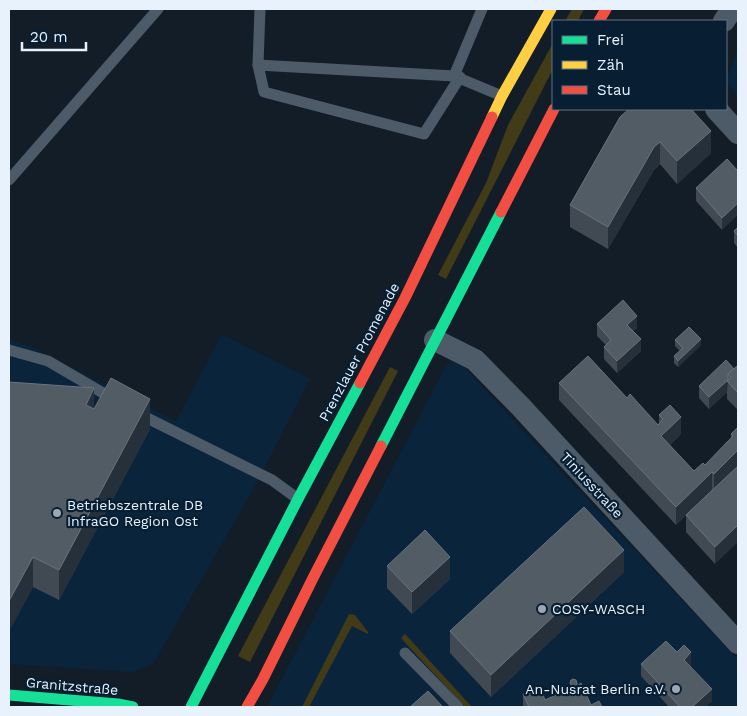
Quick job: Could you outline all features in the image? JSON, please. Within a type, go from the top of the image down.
[{"type":"main road","name":"Prenzlauer Promenade","points":[[191,707],[298,499],[405,298],[502,96],[551,9]]},
{"type":"main road","points":[[600,20],[606,9]]},
{"type":"main road","points":[[247,707],[553,110]]},
{"type":"main road","name":"Granitzstraße","points":[[9,696],[118,704],[133,707]]},
{"type":"street","points":[[725,20],[732,9]]},
{"type":"street","points":[[717,110],[738,133]]},
{"type":"street","name":"Tiniusstraße","points":[[435,340],[475,360],[521,407],[738,643]]},
{"type":"lane","points":[[9,180],[158,9]]},
{"type":"lane","points":[[260,9],[258,65],[264,92],[424,134],[457,76],[482,9]]},
{"type":"lane","points":[[258,65],[457,76],[502,96]]},
{"type":"lane","points":[[9,350],[48,361],[143,416],[272,480],[298,499]]},
{"type":"lane","points":[[405,653],[458,707]]},
{"type":"shaded area","points":[[572,9],[584,9],[578,20],[566,20]]},
{"type":"shaded area","points":[[552,45],[552,71],[446,279],[438,275],[486,183],[508,125]]},
{"type":"shaded area","points":[[738,47],[738,96],[727,83]]},
{"type":"shaded area","points":[[222,334],[310,379],[254,488],[153,664],[132,672],[9,664],[9,339],[29,346],[176,421]]},
{"type":"shaded area","points":[[450,362],[459,362],[738,660],[738,707],[267,707],[445,368]]},
{"type":"shaded area","points":[[390,367],[398,371],[250,662],[238,656]]},
{"type":"shaded area","points":[[349,614],[355,615],[368,634],[352,626],[309,707],[302,707]]},
{"type":"shaded area","points":[[405,634],[472,707],[465,707],[410,648],[401,638]]},
{"type":"building","points":[[628,110],[692,110],[711,131],[677,161],[660,142],[654,147],[608,227],[570,205],[620,117]]},
{"type":"building","points":[[727,159],[738,171],[738,203],[722,218],[696,188]]},
{"type":"building","points":[[738,227],[738,236],[734,231]]},
{"type":"building","points":[[623,300],[637,316],[627,325],[641,339],[617,361],[604,347],[611,340],[597,324]]},
{"type":"building","points":[[689,327],[701,339],[678,361],[674,356],[683,348],[675,340]]},
{"type":"building","points":[[588,356],[627,398],[630,394],[658,425],[663,419],[659,415],[670,405],[681,417],[661,436],[694,471],[703,463],[705,465],[733,436],[731,434],[738,427],[738,450],[676,507],[559,383]]},
{"type":"building","points":[[726,360],[734,369],[728,374],[728,380],[709,397],[699,386]]},
{"type":"building","points":[[737,366],[738,393],[727,381],[731,378],[728,374]]},
{"type":"building","name":"Betriebszentrale DB InfraGO Region Ost","points":[[111,378],[150,399],[59,570],[33,557],[9,601],[9,382],[94,388],[86,405],[94,409]]},
{"type":"building","points":[[738,466],[738,525],[715,547],[686,515]]},
{"type":"building","name":"COSY-WASCH","points":[[584,507],[624,550],[491,675],[450,631]]},
{"type":"building","points":[[425,530],[450,557],[412,592],[387,566]]},
{"type":"building","name":"An-Nusrat Berlin e.V.","points":[[666,641],[677,652],[684,645],[691,652],[684,660],[712,689],[692,707],[680,707],[641,664]]},
{"type":"building","points":[[573,679],[576,680],[577,686],[581,683],[591,705],[599,701],[602,707],[529,707],[523,694],[540,687],[545,700],[573,687],[570,683]]},
{"type":"building","points":[[428,691],[443,707],[410,707]]},
{"type":"traffic: fast","points":[[381,446],[501,212]]},
{"type":"traffic: fast","points":[[191,707],[360,383]]},
{"type":"traffic: fast","points":[[9,695],[118,704],[133,707]]},
{"type":"traffic: slow","points":[[492,117],[551,9]]},
{"type":"traffic: jam","points":[[600,20],[606,9]]},
{"type":"traffic: jam","points":[[501,212],[553,110]]},
{"type":"traffic: jam","points":[[360,383],[405,298],[492,117]]},
{"type":"traffic: jam","points":[[247,707],[381,446]]},
{"type":"place","name":"Betriebszentrale DB InfraGO Region Ost","points":[[57,513]]},
{"type":"place","name":"COSY-WASCH","points":[[542,609]]},
{"type":"place","name":"An-Nusrat Berlin e.V.","points":[[676,689]]}]
